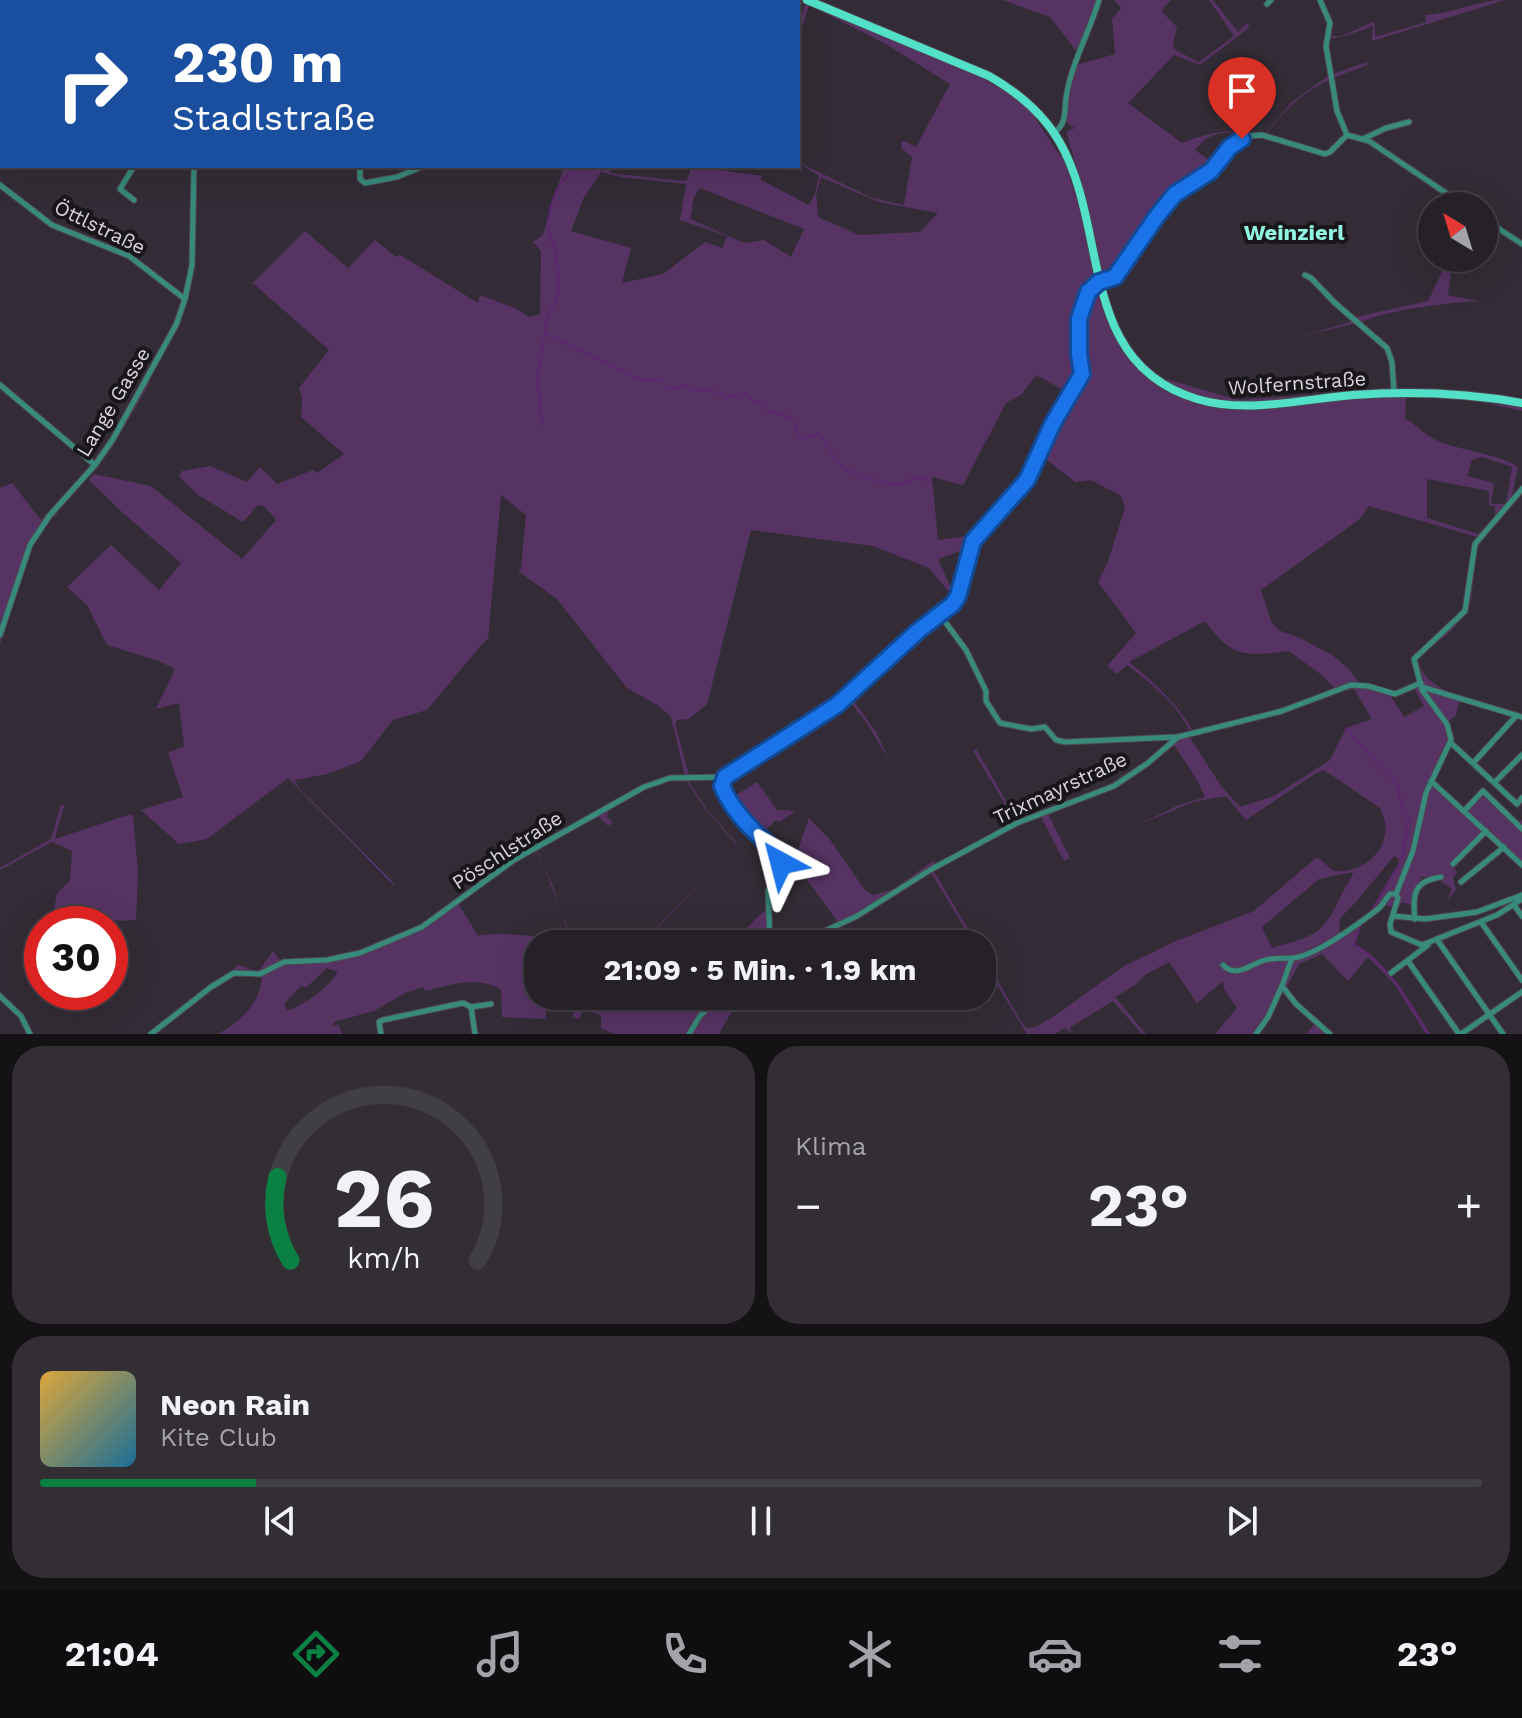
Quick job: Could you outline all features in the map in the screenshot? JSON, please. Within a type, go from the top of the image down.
[{"type":"main road","name":"Wolfernstraße","points":[[807,0],[989,76],[1023,98],[1054,133],[1069,161],[1083,200],[1110,320],[1128,351],[1162,383],[1194,399],[1217,404],[1247,405],[1394,393],[1442,394],[1522,403]]},
{"type":"street","points":[[1054,133],[1065,118],[1071,76],[1099,0]]},
{"type":"street","points":[[1320,0],[1330,23],[1326,46],[1328,61],[1337,111],[1347,135]]},
{"type":"street","points":[[1363,139],[1409,122]]},
{"type":"street","points":[[722,786],[725,777],[837,705],[957,599],[973,541],[1027,480],[1053,423],[1082,376],[1080,314],[1088,292],[1099,282],[1115,277],[1175,194],[1216,167],[1236,142],[1248,136],[1262,135],[1325,154],[1347,135]]},
{"type":"street","points":[[1347,135],[1363,139],[1392,155],[1445,192]]},
{"type":"street","points":[[133,168],[120,190],[134,200]]},
{"type":"street","name":"Lange Gasse","points":[[0,635],[30,545],[50,515],[95,465],[113,439],[171,338],[185,299],[192,265],[194,168]]},
{"type":"street","points":[[360,168],[360,179],[368,183],[420,168]]},
{"type":"street","name":"Öttlstraße","points":[[0,185],[52,225],[129,256],[185,299]]},
{"type":"street","points":[[1498,228],[1522,244]]},
{"type":"street","points":[[1305,275],[1387,348],[1392,362],[1394,393]]},
{"type":"street","points":[[0,385],[95,465]]},
{"type":"street","points":[[1522,489],[1475,544],[1465,611],[1450,629],[1415,656],[1421,685],[1447,724],[1451,743],[1517,804],[1522,798]]},
{"type":"street","points":[[940,615],[966,650],[986,691],[986,701],[1000,723],[1031,729],[1045,727],[1054,739],[1065,742],[1178,737]]},
{"type":"street","name":"Trixmayrstraße","points":[[826,930],[873,907],[930,870],[1007,828],[1114,786],[1148,763],[1178,737],[1282,711],[1351,685],[1395,694],[1421,685]]},
{"type":"street","points":[[1421,685],[1519,716],[1474,762]]},
{"type":"street","points":[[1428,699],[1427,695],[1433,691]]},
{"type":"street","points":[[1451,743],[1431,781],[1411,858],[1396,894],[1398,898],[1390,929],[1394,935],[1417,945],[1428,944],[1481,922],[1514,905],[1522,897]]},
{"type":"street","points":[[1464,811],[1522,755]]},
{"type":"street","name":"Pöschlstraße","points":[[151,1034],[234,973],[260,974],[284,962],[327,960],[360,953],[430,923],[514,860],[644,787],[678,777],[725,777]]},
{"type":"street","points":[[715,779],[733,806],[782,857],[768,891],[768,930]]},
{"type":"street","points":[[1431,781],[1522,865]]},
{"type":"street","points":[[1483,791],[1522,829]]},
{"type":"street","points":[[1453,864],[1486,831]]},
{"type":"street","points":[[1461,882],[1504,847]]},
{"type":"street","points":[[1415,919],[1413,902],[1416,891],[1427,879],[1441,877]]},
{"type":"street","points":[[1223,965],[1234,972],[1267,959],[1292,958],[1333,941],[1378,909],[1390,894],[1396,894]]},
{"type":"street","points":[[1393,916],[1415,919],[1477,912],[1522,897]]},
{"type":"street","points":[[1514,905],[1522,916]]},
{"type":"street","points":[[1481,922],[1522,980]]},
{"type":"street","points":[[1438,941],[1503,1034]]},
{"type":"street","points":[[1391,973],[1428,944]]},
{"type":"street","points":[[1256,1034],[1268,1017],[1292,958]]},
{"type":"street","points":[[1408,961],[1460,1034],[1522,992]]},
{"type":"street","points":[[1282,986],[1296,1004],[1330,1034]]},
{"type":"street","points":[[0,996],[21,1016],[30,1034]]},
{"type":"street","points":[[381,1034],[379,1022],[401,1014],[452,1004],[465,1003],[471,1007],[491,1004]]},
{"type":"street","points":[[471,1007],[475,1034]]},
{"type":"street","points":[[689,1034],[706,1010]]},
{"type":"shaded area","points":[[1003,0],[1097,0],[1078,53],[1050,17]]},
{"type":"shaded area","points":[[1114,0],[1171,0],[1161,11],[1177,27],[1173,44],[1175,50],[1199,62],[1234,36],[1209,0],[1213,0],[1238,32],[1247,23],[1250,27],[1200,65],[1174,55],[1128,103],[1182,143],[1223,132],[1243,131],[1264,135],[1292,102],[1330,74],[1325,46],[1328,24],[1318,0],[1322,0],[1331,21],[1330,36],[1342,36],[1373,22],[1375,37],[1426,22],[1425,15],[1505,0],[1372,41],[1373,26],[1348,35],[1329,39],[1333,74],[1367,62],[1367,65],[1309,91],[1288,109],[1264,137],[1244,140],[1230,154],[1225,151],[1247,134],[1232,132],[1206,139],[1195,150],[1216,165],[1172,196],[1124,257],[1118,271],[1104,279],[1091,217],[1068,139],[1067,131],[1075,128],[1066,122],[1069,89],[1076,65],[1115,54],[1112,19],[1121,8]]},
{"type":"shaded area","points":[[806,2],[978,75],[1020,101],[1065,163],[1081,212],[1094,279],[1104,284],[1114,320],[1134,354],[1162,378],[1239,400],[1390,389],[1389,358],[1356,323],[1300,337],[1353,321],[1345,309],[1356,317],[1428,301],[1442,272],[1451,272],[1448,295],[1481,302],[1421,307],[1362,322],[1390,351],[1398,389],[1522,401],[1522,411],[1468,399],[1410,397],[1406,398],[1405,419],[1438,441],[1518,467],[1512,496],[1522,486],[1522,492],[1477,546],[1471,600],[1464,616],[1450,632],[1417,658],[1428,678],[1461,697],[1456,715],[1449,721],[1455,739],[1450,741],[1435,769],[1427,798],[1433,785],[1464,813],[1484,795],[1517,825],[1522,820],[1522,868],[1512,853],[1486,828],[1453,864],[1457,873],[1453,877],[1456,890],[1447,901],[1452,889],[1442,882],[1442,874],[1427,878],[1422,876],[1411,905],[1402,902],[1398,908],[1383,905],[1381,909],[1370,912],[1398,864],[1399,859],[1394,856],[1340,918],[1339,931],[1342,934],[1290,962],[1258,1034],[1215,1034],[1237,1008],[1224,989],[1223,981],[1197,1003],[1169,962],[1146,974],[1115,997],[1146,1034],[1142,1034],[1113,1001],[1069,1028],[1073,1034],[1065,1028],[1054,1034],[1027,1034],[996,983],[996,978],[1022,1023],[1027,1028],[1035,1027],[1124,966],[1176,941],[1254,911],[1317,857],[1334,871],[1347,871],[1369,861],[1383,843],[1385,832],[1385,820],[1380,808],[1324,770],[1246,820],[1226,796],[1193,802],[1136,826],[1177,806],[1205,797],[1175,746],[1169,747],[1180,738],[1189,736],[1221,786],[1240,807],[1274,796],[1330,760],[1346,728],[1372,719],[1354,689],[1338,692],[1323,676],[1289,651],[1250,654],[1232,649],[1205,621],[1129,662],[1171,701],[1192,729],[1189,730],[1162,694],[1127,665],[1117,674],[1107,666],[1136,633],[1098,582],[1108,562],[1125,507],[1120,495],[1091,480],[1075,482],[1042,456],[1026,484],[969,548],[938,559],[959,598],[945,617],[961,645],[937,618],[850,696],[876,732],[889,760],[848,699],[729,777],[724,785],[731,798],[757,782],[777,810],[796,811],[779,822],[776,820],[761,835],[786,858],[798,850],[809,818],[831,841],[864,889],[873,895],[894,889],[933,861],[935,864],[1001,828],[1004,802],[973,751],[976,749],[1006,801],[1007,823],[1011,827],[1131,777],[1112,789],[1048,814],[1070,858],[1064,861],[1041,817],[1024,822],[933,870],[969,930],[966,930],[929,873],[859,917],[828,930],[816,930],[839,923],[790,861],[776,875],[772,885],[772,930],[745,930],[766,909],[767,886],[779,855],[734,810],[714,781],[687,779],[708,811],[737,843],[655,930],[736,844],[706,810],[685,779],[635,794],[608,811],[607,817],[613,822],[608,826],[599,817],[537,849],[544,866],[536,850],[458,903],[478,936],[524,936],[524,1010],[546,1010],[546,1019],[502,1017],[501,990],[493,985],[474,982],[425,991],[423,987],[405,993],[374,1011],[334,1022],[333,1027],[338,1024],[342,1034],[218,1034],[242,1017],[254,1003],[261,985],[262,975],[237,974],[221,981],[153,1034],[148,1034],[239,965],[258,972],[273,951],[280,960],[316,960],[366,949],[425,924],[505,864],[663,778],[684,775],[684,772],[671,717],[659,706],[627,688],[557,599],[518,571],[521,569],[526,515],[501,495],[488,639],[427,710],[393,720],[361,761],[328,774],[294,780],[393,885],[288,778],[207,839],[179,844],[141,810],[183,797],[168,753],[184,746],[179,703],[156,709],[175,669],[107,645],[87,605],[67,587],[111,545],[159,590],[181,563],[89,480],[94,474],[151,486],[242,559],[276,520],[265,507],[258,505],[243,522],[198,495],[179,476],[182,471],[210,466],[247,482],[260,467],[277,484],[313,470],[317,473],[344,454],[301,417],[299,388],[329,350],[253,283],[305,231],[348,268],[375,240],[396,257],[400,255],[478,303],[480,295],[529,317],[540,314],[541,251],[533,242],[543,235],[563,168],[609,168],[611,173],[683,181],[687,180],[691,168],[762,176],[761,180],[809,205],[819,176],[800,163],[872,198],[904,205],[912,157],[902,149],[901,142],[916,147],[950,84],[886,44],[809,5],[800,34],[800,21]],"holes":[[[601,172],[686,184],[680,220],[727,236],[722,248],[705,242],[663,274],[622,283],[631,248],[571,231],[583,199]],[[821,177],[879,202],[938,213],[920,232],[859,235],[818,217],[816,195]],[[700,188],[804,229],[791,257],[764,240],[744,243],[690,219],[694,197]],[[1036,375],[1067,392],[1028,476],[974,535],[938,540],[932,477],[963,485],[1006,403],[1022,394]],[[1482,457],[1512,467],[1506,504],[1491,504],[1494,483],[1467,476],[1472,460]],[[1427,479],[1489,491],[1489,505],[1495,507],[1495,516],[1478,534],[1427,518]],[[1369,506],[1477,537],[1471,554],[1465,606],[1450,626],[1414,653],[1418,680],[1414,688],[1424,706],[1404,717],[1390,695],[1393,692],[1359,683],[1349,669],[1332,655],[1278,630],[1271,621],[1261,590],[1360,519]],[[751,530],[873,546],[929,568],[954,598],[836,703],[723,776],[689,775],[675,724],[677,720],[689,719],[707,704]],[[1353,872],[1323,926],[1308,936],[1272,948],[1262,927],[1319,879]],[[327,968],[338,972],[328,985],[287,1011],[284,1004],[301,986],[307,987]]]},
{"type":"shaded area","points":[[145,376],[150,382],[112,448],[39,534],[22,572],[0,645],[0,488],[12,483],[41,520],[90,465],[16,397],[93,461],[112,436]]},
{"type":"shaded area","points":[[61,805],[64,805],[55,839],[131,814],[138,872],[136,920],[128,920],[128,906],[55,906],[57,894],[70,880],[72,851],[52,842],[0,870],[51,839]]},
{"type":"shaded area","points":[[1362,924],[1354,944],[1388,972],[1430,1034],[1426,1034],[1395,985],[1368,957],[1348,981],[1322,954],[1299,964],[1286,988],[1294,1000],[1331,1034],[1306,1034],[1316,1023],[1282,992],[1293,962]]},
{"type":"shaded area","points":[[575,1010],[584,1010],[579,1019],[573,1017]]},
{"type":"shaded area","points":[[584,1010],[732,1010],[719,1034],[615,1034],[601,1028],[601,1015]]},
{"type":"waterway","points":[[547,314],[559,290],[549,215],[560,184],[576,168]]},
{"type":"waterway","points":[[547,317],[545,333],[637,378],[662,380],[665,387],[677,389],[685,385],[688,389],[724,393],[727,398],[744,393],[765,405],[767,411],[790,417],[801,438],[819,434],[844,470],[888,484],[899,484],[919,477],[931,482]]},
{"type":"waterway","points":[[542,419],[537,380],[545,334]]},
{"type":"waterway","points":[[1346,729],[1398,786],[1402,811],[1409,821],[1401,862],[1373,908]]},
{"type":"waterway","points":[[1361,924],[1354,944],[1387,972],[1428,1034]]},
{"type":"district","name":"Weinzierl","points":[[1294,232]]},
{"type":"route","points":[[781,863],[781,854],[767,844],[730,802],[722,786],[725,777],[837,705],[918,631],[953,604],[973,541],[1027,480],[1053,423],[1082,374],[1079,319],[1088,292],[1099,282],[1115,277],[1175,194],[1216,167],[1230,147],[1242,139]]}]
